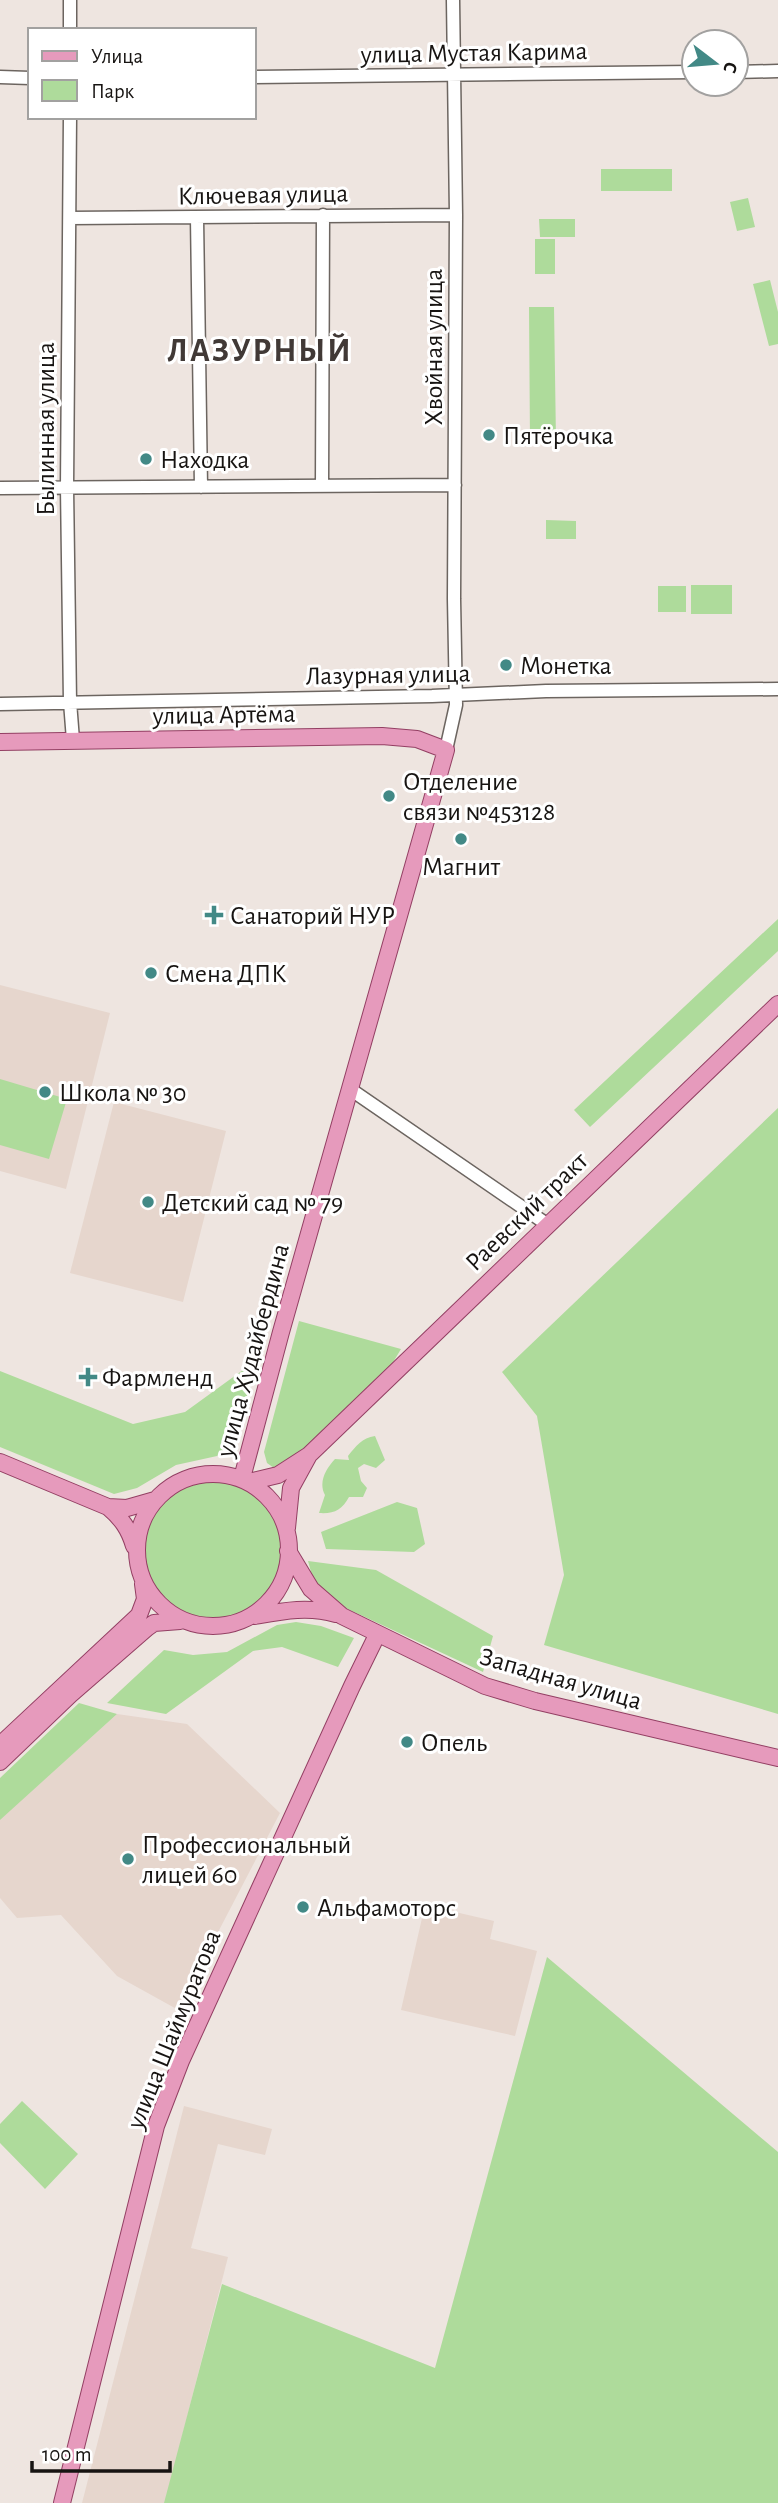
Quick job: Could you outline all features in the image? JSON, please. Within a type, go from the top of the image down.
[{"type":"main road","name":"улица Артёма","points":[[0,742],[382,736],[428,741],[446,750]]},
{"type":"main road","name":"улица Худайбердина","points":[[246,1480],[281,1332],[446,750]]},
{"type":"main road","name":"Раевский тракт","points":[[246,1480],[278,1475],[310,1455],[778,1004]]},
{"type":"main road","name":"Раевский тракт","points":[[287,1532],[291,1488],[310,1455]]},
{"type":"main road","points":[[0,1462],[108,1507],[122,1518],[130,1531],[136,1552],[145,1599],[139,1615],[0,1745]]},
{"type":"main road","points":[[0,1762],[70,1695],[154,1623],[180,1621],[218,1627],[252,1616],[267,1604],[278,1590],[288,1564],[287,1532],[273,1504],[246,1480],[220,1472],[203,1474],[170,1487],[155,1500],[138,1531],[136,1552]]},
{"type":"main road","points":[[108,1507],[127,1508],[155,1500]]},
{"type":"main road","name":"Западная улица","points":[[288,1551],[311,1589],[342,1616]]},
{"type":"main road","points":[[143,1581],[155,1600],[180,1621]]},
{"type":"main road","name":"Западная улица","points":[[252,1616],[303,1608],[320,1609],[342,1616],[495,1690],[778,1758]]},
{"type":"main road","name":"улица Шаймуратова","points":[[62,2503],[156,2126],[186,2049],[377,1635]]},
{"type":"street","points":[[69,0],[70,28]]},
{"type":"street","name":"Хвойная улица","points":[[446,750],[454,721],[456,695],[453,0]]},
{"type":"street","points":[[750,72],[778,71]]},
{"type":"street","name":"улица Мустая Карима","points":[[256,77],[680,72]]},
{"type":"street","points":[[0,77],[28,78]]},
{"type":"street","name":"Былинная улица","points":[[70,119],[67,486],[70,702],[73,740]]},
{"type":"street","points":[[322,486],[323,215]]},
{"type":"street","name":"Ключевая улица","points":[[70,218],[456,215]]},
{"type":"street","points":[[197,218],[201,487]]},
{"type":"street","points":[[0,488],[454,485]]},
{"type":"street","name":"Лазурная улица","points":[[0,704],[545,691],[778,689]]},
{"type":"street","points":[[350,1089],[548,1224]]},
{"type":"shaded area","name":"Школа № 30","points":[[0,985],[110,1013],[66,1189],[0,1171]]},
{"type":"shaded area","name":"Детский сад № 79","points":[[114,1102],[226,1131],[183,1302],[70,1273]]},
{"type":"shaded area","name":"Профессиональный лицей 60","points":[[117,1714],[187,1724],[280,1813],[203,1961],[182,2012],[117,1976],[61,1915],[17,1918],[0,1898],[0,1819]]},
{"type":"shaded area","points":[[425,1905],[494,1921],[490,1939],[537,1951],[515,2036],[401,2010]]},
{"type":"shaded area","points":[[184,2106],[272,2129],[265,2155],[218,2144],[191,2248],[228,2257],[165,2503],[82,2503]]},
{"type":"green space","points":[[601,169],[672,169],[672,191],[601,191]]},
{"type":"green space","points":[[748,198],[755,227],[737,231],[730,202]]},
{"type":"green space","points":[[539,219],[575,219],[575,237],[540,237]]},
{"type":"green space","points":[[535,239],[555,239],[555,274],[535,274]]},
{"type":"green space","points":[[770,280],[778,312],[778,344],[769,346],[753,284]]},
{"type":"green space","points":[[529,307],[554,307],[556,441],[530,442]]},
{"type":"green space","points":[[546,520],[576,521],[576,539],[546,539]]},
{"type":"green space","points":[[691,585],[732,585],[732,614],[691,614]]},
{"type":"green space","points":[[658,586],[686,586],[686,612],[658,612]]},
{"type":"green space","points":[[778,919],[778,951],[590,1127],[574,1110]]},
{"type":"green space","points":[[0,1079],[67,1099],[49,1159],[0,1145]]},
{"type":"green space","points":[[778,1108],[778,1714],[544,1645],[564,1575],[537,1416],[502,1372]]},
{"type":"green space","points":[[299,1321],[401,1349],[392,1364],[294,1462],[274,1468],[267,1463],[264,1452]]},
{"type":"green space","points":[[258,1359],[233,1444],[217,1456],[176,1465],[137,1488],[114,1494],[0,1447],[0,1371],[133,1424],[185,1412]]},
{"type":"green space","points":[[375,1436],[385,1460],[376,1468],[364,1464],[358,1468],[361,1481],[367,1488],[363,1497],[349,1497],[337,1510],[319,1513],[325,1495],[322,1485],[329,1467],[335,1459],[349,1460],[348,1456],[360,1443]]},
{"type":"green space","points":[[213,1482],[239,1488],[261,1502],[275,1524],[281,1550],[275,1576],[261,1598],[239,1612],[213,1618],[187,1612],[165,1598],[151,1576],[145,1550],[151,1524],[165,1502],[187,1488]]},
{"type":"green space","points":[[397,1502],[417,1508],[425,1544],[414,1552],[326,1549],[321,1532]]},
{"type":"green space","points":[[308,1561],[376,1570],[493,1636],[483,1672],[337,1604],[313,1579]]},
{"type":"green space","points":[[296,1622],[321,1626],[354,1638],[338,1667],[282,1647],[253,1651],[166,1714],[107,1703],[164,1650],[193,1655],[227,1652],[277,1625]]},
{"type":"green space","points":[[79,1703],[117,1714],[0,1820],[0,1778]]},
{"type":"green space","points":[[547,1957],[778,2152],[778,2503],[164,2503],[222,2284],[435,2368]]},
{"type":"green space","points":[[22,2101],[78,2154],[45,2189],[0,2143],[0,2124]]},
{"type":"place","name":"Пятёрочка","points":[[489,435]]},
{"type":"place","name":"Находка","points":[[146,459]]},
{"type":"place","name":"Монетка","points":[[506,665]]},
{"type":"place","name":"Отделение связи №453128","points":[[389,796]]},
{"type":"place","name":"Магнит","points":[[461,839]]},
{"type":"place","name":"Санаторий НУР","points":[[214,915]]},
{"type":"place","name":"Смена ДПК","points":[[151,973]]},
{"type":"place","name":"Школа № 30","points":[[45,1092]]},
{"type":"place","name":"Детский сад № 79","points":[[148,1202]]},
{"type":"place","name":"Фармленд","points":[[88,1377]]},
{"type":"place","name":"Опель","points":[[407,1742]]},
{"type":"place","name":"Профессиональный лицей 60","points":[[128,1859]]},
{"type":"place","name":"Альфамоторс","points":[[303,1907]]},
{"type":"district","name":"ЛАЗУРНЫЙ","points":[[260,349]]}]
